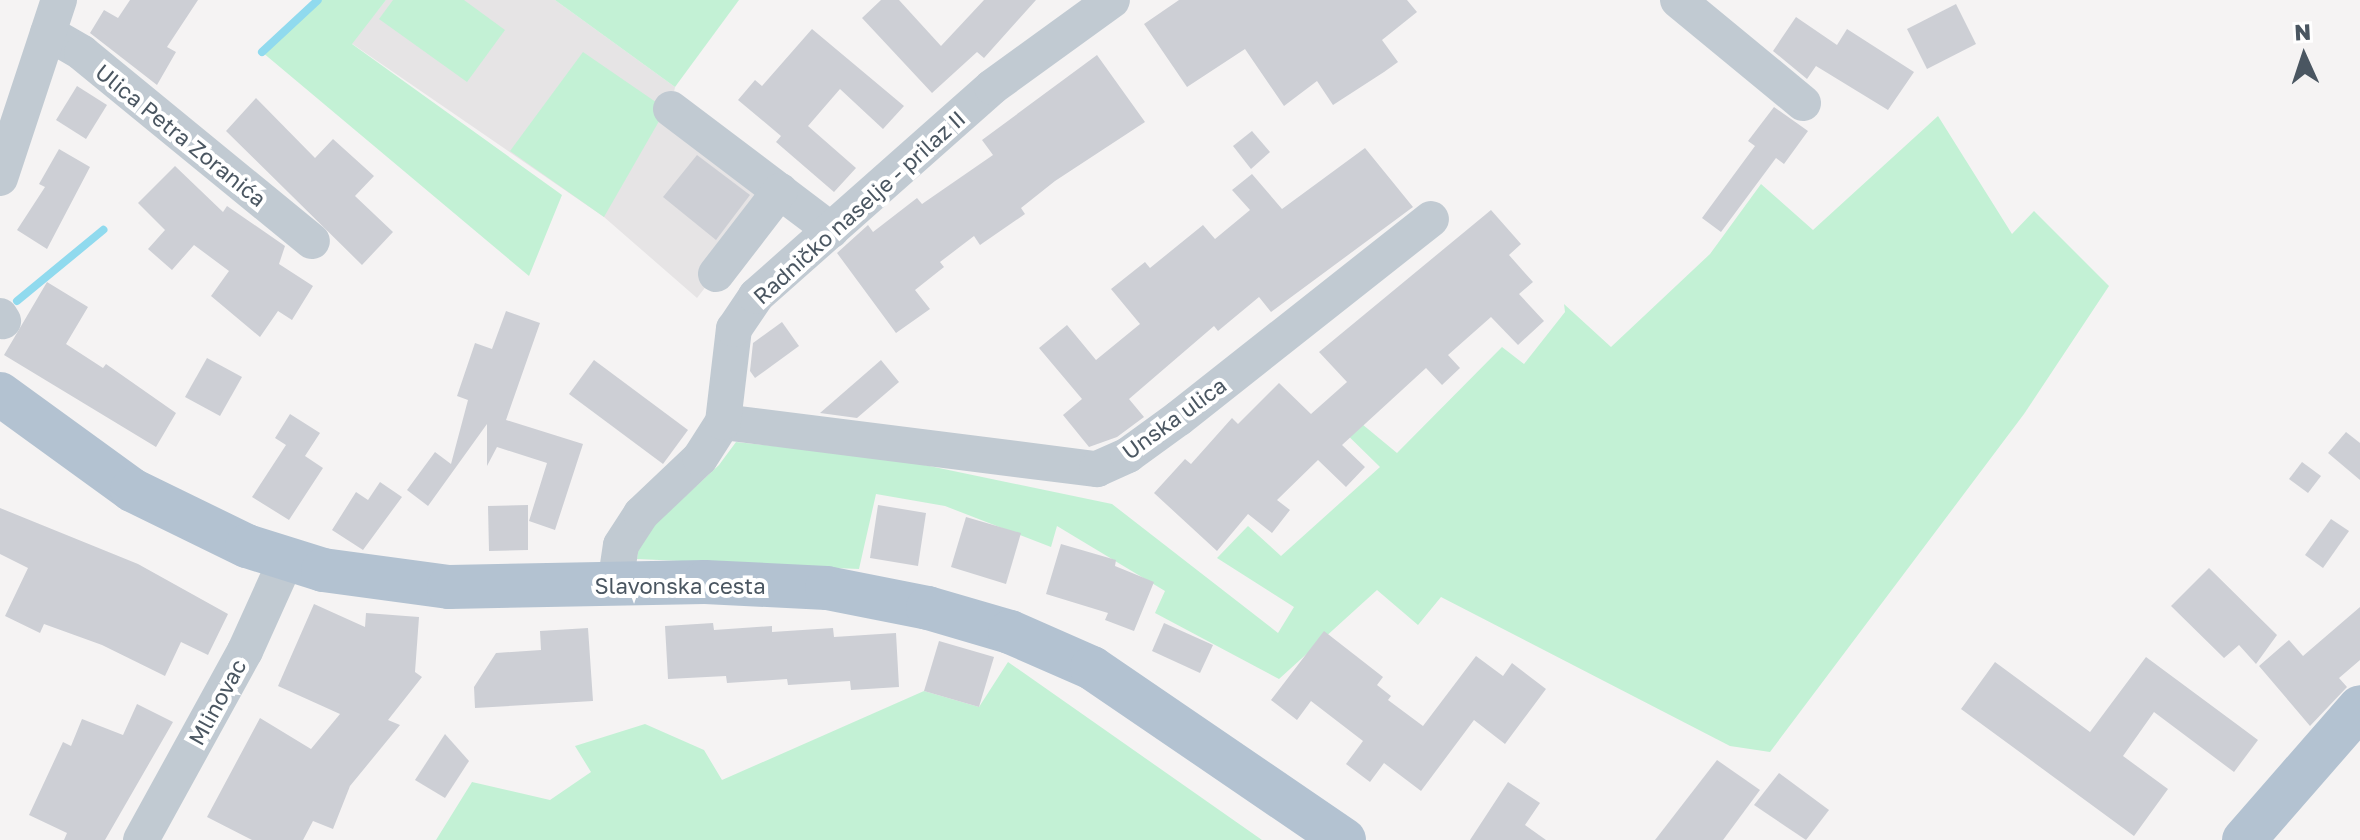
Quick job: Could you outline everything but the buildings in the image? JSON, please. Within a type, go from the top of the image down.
[{"type":"main road","name":"Slavonska cesta","points":[[0,394],[132,490],[207,529],[286,560],[380,580],[449,587],[615,585],[827,588],[928,608],[1010,632],[1092,668],[1344,840]]},
{"type":"main road","points":[[2244,840],[2360,707]]},
{"type":"street","name":"Radničko naselje - prilaz II","points":[[615,585],[621,545],[641,514],[700,458],[723,422],[734,329],[756,296],[992,87],[1112,0]]},
{"type":"street","points":[[1678,0],[1803,103]]},
{"type":"street","points":[[0,178],[53,17]]},
{"type":"street","name":"Ulica Petra Zoranića","points":[[53,17],[82,53],[312,241]]},
{"type":"street","points":[[671,109],[831,230]]},
{"type":"street","points":[[716,274],[780,191]]},
{"type":"street","name":"Unska ulica","points":[[723,422],[1097,469],[1128,455],[1179,418],[1431,219]]},
{"type":"street","name":"Mlinovac","points":[[141,840],[245,651],[286,560]]},
{"type":"shaded area","points":[[386,0],[555,0],[675,87],[671,110],[780,191],[697,298],[604,217],[351,43]]},
{"type":"green space","points":[[318,0],[386,0],[352,44],[562,195],[529,276],[262,52]]},
{"type":"green space","points":[[393,0],[464,0],[505,30],[467,82],[379,19]]},
{"type":"green space","points":[[555,0],[739,0],[675,87]]},
{"type":"green space","points":[[583,52],[666,109],[604,217],[510,151]]},
{"type":"green space","points":[[1938,116],[2012,234],[2034,211],[2109,286],[2024,414],[1770,752],[1730,746],[1441,597],[1418,625],[1377,590],[1279,679],[1155,613],[1165,591],[1057,526],[1051,547],[945,506],[876,494],[859,569],[637,559],[640,538],[719,465],[736,442],[891,458],[1112,504],[1278,633],[1294,607],[1217,558],[1248,526],[1281,556],[1380,467],[1330,418],[1339,405],[1397,453],[1502,347],[1524,364],[1565,312],[1564,304],[1611,347],[1710,254],[1761,184],[1813,230]]},
{"type":"green space","points":[[1008,662],[1262,840],[436,840],[472,782],[550,800],[591,772],[575,746],[645,724],[704,750],[722,780],[924,691],[979,707]]},
{"type":"waterway","points":[[262,52],[318,0]]},
{"type":"waterway","points":[[17,301],[103,230]]}]
